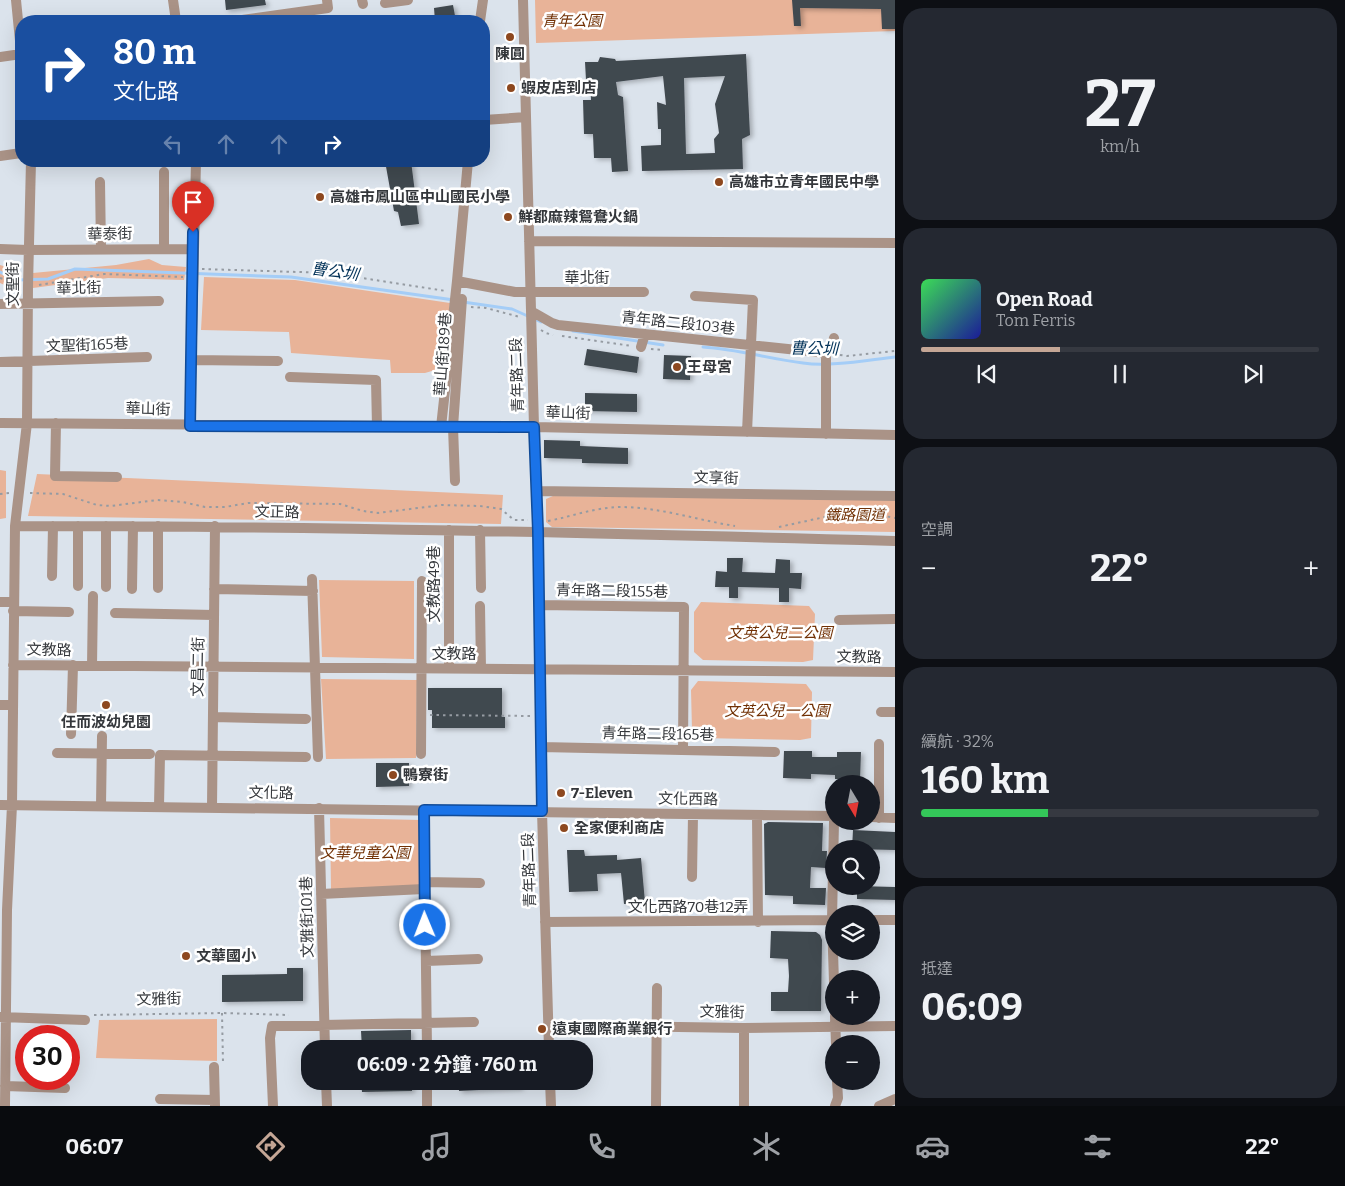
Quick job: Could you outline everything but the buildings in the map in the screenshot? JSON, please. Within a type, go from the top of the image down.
[{"type":"street","points":[[16,0],[17,15]]},
{"type":"street","points":[[173,0],[175,15]]},
{"type":"street","points":[[278,15],[328,8],[327,0]]},
{"type":"street","points":[[385,3],[408,0]]},
{"type":"street","points":[[481,15],[482,0]]},
{"type":"street","name":"青年路二段","points":[[523,0],[538,531],[540,716],[549,1040]]},
{"type":"street","points":[[0,53],[0,57],[15,53]]},
{"type":"street","points":[[490,120],[526,117]]},
{"type":"street","points":[[0,156],[15,154]]},
{"type":"street","name":"文聖街","points":[[5,1106],[3,1074],[4,910],[12,805],[15,526],[27,423],[28,250],[31,167]]},
{"type":"street","points":[[190,426],[196,167]]},
{"type":"street","name":"華山街189巷","points":[[454,480],[453,428],[468,167]]},
{"type":"street","points":[[164,172],[164,249]]},
{"type":"street","points":[[100,182],[101,249]]},
{"type":"street","points":[[529,241],[895,242]]},
{"type":"street","name":"華泰街","points":[[0,249],[193,249]]},
{"type":"street","name":"華北街","points":[[460,282],[530,293],[644,292]]},
{"type":"street","points":[[695,296],[753,300],[747,432]]},
{"type":"street","points":[[441,428],[459,300]]},
{"type":"street","name":"華北街","points":[[0,304],[160,301]]},
{"type":"street","name":"青年路二段103巷","points":[[531,311],[558,325],[644,334],[751,351],[826,360]]},
{"type":"street","points":[[641,348],[644,334]]},
{"type":"street","points":[[826,434],[826,360],[834,338]]},
{"type":"street","name":"文聖街165巷","points":[[0,362],[147,357]]},
{"type":"street","points":[[191,360],[278,360]]},
{"type":"street","points":[[290,377],[376,380],[378,427]]},
{"type":"street","name":"華山街","points":[[0,423],[441,428],[534,427],[895,435]]},
{"type":"street","points":[[56,423],[55,476],[117,477]]},
{"type":"street","name":"文享街","points":[[536,491],[895,496]]},
{"type":"street","name":"文正路","points":[[15,526],[215,526],[538,531]]},
{"type":"street","points":[[52,576],[53,526]]},
{"type":"street","points":[[78,526],[78,586]]},
{"type":"street","points":[[106,526],[106,587]]},
{"type":"street","points":[[132,589],[133,526]]},
{"type":"street","points":[[158,526],[158,588]]},
{"type":"street","name":"文昌二街","points":[[212,807],[215,526]]},
{"type":"street","name":"文教路49巷","points":[[449,530],[450,669]]},
{"type":"street","points":[[480,530],[481,588]]},
{"type":"street","points":[[538,531],[895,541]]},
{"type":"street","points":[[312,579],[318,757]]},
{"type":"street","points":[[421,754],[422,581]]},
{"type":"street","points":[[214,589],[313,591]]},
{"type":"street","points":[[92,666],[93,596]]},
{"type":"street","points":[[0,602],[14,607],[69,612]]},
{"type":"street","name":"青年路二段155巷","points":[[539,605],[684,607],[684,670]]},
{"type":"street","points":[[480,606],[481,669]]},
{"type":"street","points":[[115,613],[214,615]]},
{"type":"street","points":[[839,620],[895,619]]},
{"type":"street","name":"文教路","points":[[13,665],[895,672]]},
{"type":"street","points":[[71,734],[73,666]]},
{"type":"street","points":[[683,750],[684,670]]},
{"type":"street","points":[[0,705],[13,705]]},
{"type":"street","points":[[882,712],[895,712]]},
{"type":"street","points":[[213,717],[306,718]]},
{"type":"street","points":[[101,806],[102,736]]},
{"type":"street","points":[[877,775],[879,744]]},
{"type":"street","name":"青年路二段165巷","points":[[541,747],[775,752]]},
{"type":"street","points":[[57,753],[150,754]]},
{"type":"street","points":[[160,807],[160,755],[306,757]]},
{"type":"street","name":"文化路","points":[[0,804],[542,811]]},
{"type":"street","name":"文雅街101巷","points":[[319,808],[325,1040]]},
{"type":"street","points":[[424,810],[427,1040]]},
{"type":"street","name":"文化西路","points":[[542,811],[825,816]]},
{"type":"street","points":[[692,877],[693,815]]},
{"type":"street","points":[[757,816],[758,922]]},
{"type":"street","points":[[880,818],[895,818]]},
{"type":"street","points":[[833,905],[834,830]]},
{"type":"street","points":[[321,894],[424,885],[480,883]]},
{"type":"street","name":"文化西路70巷12弄","points":[[545,922],[825,920]]},
{"type":"street","points":[[880,920],[895,920]]},
{"type":"street","points":[[426,960],[478,959]]},
{"type":"street","points":[[656,1106],[657,988]]},
{"type":"street","points":[[3,1017],[85,1020]]},
{"type":"street","points":[[273,1106],[270,1038],[272,1026],[474,1022]]},
{"type":"street","name":"文雅街","points":[[548,1025],[744,1028],[895,1026]]},
{"type":"street","points":[[744,1028],[744,1106]]},
{"type":"street","points":[[835,1028],[835,1035]]},
{"type":"street","points":[[160,1099],[215,1103],[214,1067]]},
{"type":"street","points":[[5,1086],[15,1086]]},
{"type":"street","points":[[326,1090],[327,1106]]},
{"type":"street","points":[[427,1090],[427,1106]]},
{"type":"street","points":[[550,1090],[551,1106]]},
{"type":"street","points":[[834,1106],[838,1098],[838,1090]]},
{"type":"street","points":[[879,1106],[895,1099]]},
{"type":"path","points":[[0,278],[28,282],[104,274],[330,274],[459,300],[516,315],[531,322],[546,333],[663,350]]},
{"type":"path","points":[[826,360],[847,356],[895,352]]},
{"type":"path","points":[[24,493],[63,494],[97,505],[111,506],[157,500],[183,502],[205,507],[248,503],[340,504],[363,511],[378,513],[442,505],[480,506],[501,509],[514,520]]},
{"type":"path","points":[[0,494],[6,494]]},
{"type":"path","points":[[550,521],[590,510],[620,508],[649,509],[740,527]]},
{"type":"path","points":[[777,527],[842,513],[874,514],[895,518]]},
{"type":"path","points":[[421,714],[540,716]]},
{"type":"path","points":[[214,1067],[224,1063],[222,1013]]},
{"type":"path","name":"文雅街","points":[[85,1020],[84,1015],[222,1013],[295,1015]]},
{"type":"green space","name":"青年公園","points":[[535,0],[895,0],[895,31],[536,43]]},
{"type":"green space","points":[[149,259],[162,265],[186,267],[184,280],[108,278],[33,288],[33,273],[116,265]]},
{"type":"green space","points":[[0,265],[20,271],[14,289],[0,283]]},
{"type":"green space","points":[[204,277],[295,280],[450,303],[442,368],[425,373],[391,373],[390,360],[291,353],[289,332],[201,330]]},
{"type":"green space","points":[[0,470],[6,471],[6,518],[0,519]]},
{"type":"green space","points":[[37,474],[503,495],[501,524],[28,516]]},
{"type":"green space","name":"鐵路園道","points":[[553,496],[895,500],[895,532],[552,527],[546,522],[546,499]]},
{"type":"green space","points":[[319,580],[414,581],[414,659],[322,657]]},
{"type":"green space","name":"文英公兒二公園","points":[[701,602],[809,606],[815,614],[813,660],[803,662],[703,660],[694,652],[694,612]]},
{"type":"green space","points":[[321,679],[417,680],[416,758],[326,759]]},
{"type":"green space","name":"文英公兒一公園","points":[[698,681],[806,684],[812,692],[811,738],[800,740],[700,738],[692,730],[691,690]]},
{"type":"green space","name":"文華兒童公園","points":[[330,818],[421,820],[422,886],[331,890]]},
{"type":"green space","points":[[217,1019],[217,1061],[96,1058],[99,1020]]},
{"type":"waterway","name":"曹公圳","points":[[0,272],[17,280],[48,279],[75,269],[291,277],[454,300]]},
{"type":"waterway","name":"曹公圳","points":[[463,302],[512,309],[541,322]]},
{"type":"waterway","name":"曹公圳","points":[[573,331],[663,345]]},
{"type":"waterway","name":"曹公圳","points":[[703,347],[814,364],[849,363],[895,357]]},
{"type":"place","name":"陳圓","points":[[510,37]]},
{"type":"place","name":"蝦皮店到店","points":[[511,88]]},
{"type":"place","name":"高雄市立青年國民中學","points":[[719,182]]},
{"type":"place","name":"高雄市鳳山區中山國民小學","points":[[320,197]]},
{"type":"place","name":"鮮都麻辣鴛鴦火鍋","points":[[508,217]]},
{"type":"place","name":"王母宮","points":[[677,367]]},
{"type":"place","name":"任而波幼兒園","points":[[106,705]]},
{"type":"place","name":"鴨寮街","points":[[393,775]]},
{"type":"place","name":"7-Eleven","points":[[561,793]]},
{"type":"place","name":"全家便利商店","points":[[564,828]]},
{"type":"place","name":"文華國小","points":[[186,956]]},
{"type":"place","name":"遠東國際商業銀行","points":[[542,1029]]},
{"type":"route","points":[[193,232],[190,426],[534,427],[538,531],[542,811],[424,810],[425,925]]}]
